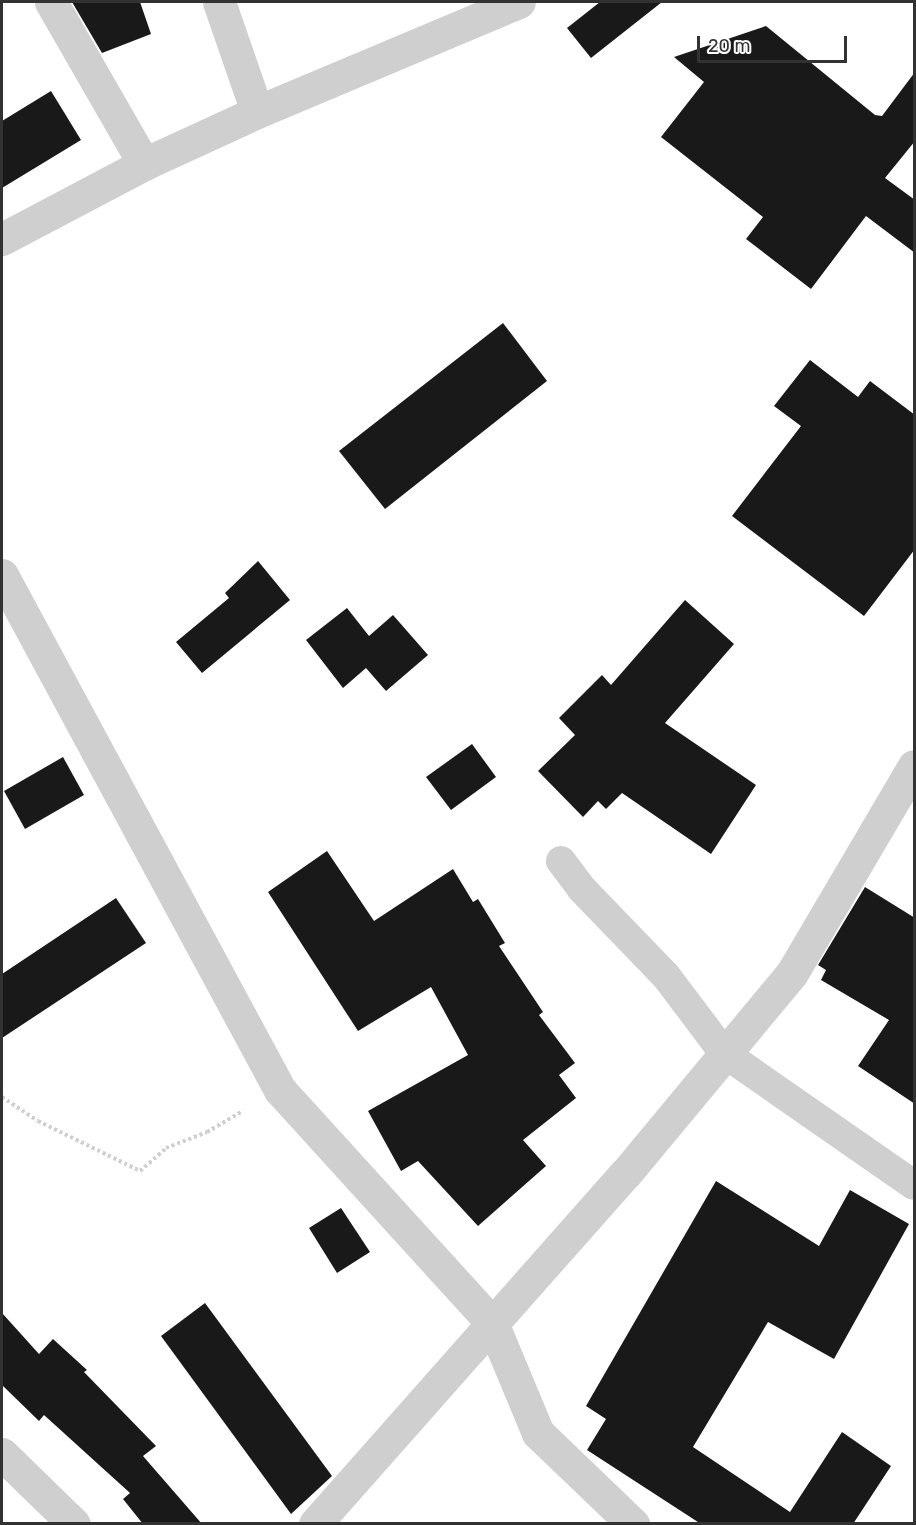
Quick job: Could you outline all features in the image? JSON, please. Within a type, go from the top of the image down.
[{"type":"street","points":[[51,2],[144,164]]},
{"type":"street","points":[[219,2],[257,112]]},
{"type":"street","points":[[2,239],[144,164],[257,112],[519,2]]},
{"type":"street","points":[[2,574],[280,1090],[492,1323],[538,1433],[633,1524]]},
{"type":"street","points":[[315,1524],[626,1173],[792,973],[915,766]]},
{"type":"street","points":[[2,1454],[74,1524]]},
{"type":"lane","points":[[561,861],[581,888],[666,976],[724,1053],[915,1185]]},
{"type":"path","points":[[2,1097],[38,1121],[140,1171],[166,1148],[207,1132],[280,1090]]},
{"type":"building","points":[[72,2],[140,2],[151,34],[102,53]]},
{"type":"building","points":[[600,2],[662,2],[591,58],[567,28]]},
{"type":"building","points":[[766,26],[875,115],[882,116],[915,72],[915,141],[885,178],[915,200],[915,253],[866,216],[811,289],[746,239],[763,217],[661,137],[704,82],[674,57]]},
{"type":"building","points":[[51,91],[81,140],[2,188],[2,121]]},
{"type":"building","points":[[503,323],[547,381],[385,509],[339,451]]},
{"type":"building","points":[[810,360],[858,397],[870,381],[915,415],[915,549],[864,616],[732,516],[801,426],[774,406]]},
{"type":"building","points":[[258,561],[290,600],[202,673],[176,642],[229,598],[225,593]]},
{"type":"building","points":[[685,600],[734,644],[665,723],[756,785],[711,854],[622,793],[606,809],[598,801],[583,817],[538,771],[575,735],[559,718],[602,675],[611,685]]},
{"type":"building","points":[[347,608],[369,636],[393,615],[428,655],[386,691],[366,668],[343,688],[306,640]]},
{"type":"building","points":[[472,744],[496,777],[451,810],[426,777]]},
{"type":"building","points":[[63,757],[84,795],[25,829],[4,791]]},
{"type":"building","points":[[327,851],[374,921],[453,869],[473,902],[478,899],[505,943],[499,946],[543,1012],[539,1015],[575,1063],[559,1075],[576,1098],[523,1140],[546,1166],[478,1226],[418,1161],[401,1171],[368,1111],[468,1055],[431,987],[358,1031],[268,892]]},
{"type":"building","points":[[865,887],[915,918],[915,1104],[858,1066],[889,1020],[821,980],[826,970],[818,965]]},
{"type":"building","points":[[116,898],[146,943],[2,1038],[2,974]]},
{"type":"building","points":[[716,1181],[819,1246],[850,1190],[909,1224],[834,1359],[768,1322],[693,1447],[790,1512],[842,1432],[891,1466],[853,1524],[701,1524],[587,1450],[606,1419],[586,1406]]},
{"type":"building","points":[[341,1208],[370,1252],[337,1273],[309,1228]]},
{"type":"building","points":[[205,1303],[332,1476],[291,1514],[161,1336]]},
{"type":"building","points":[[2,1313],[39,1354],[53,1339],[87,1370],[84,1372],[156,1446],[143,1456],[202,1524],[143,1524],[123,1499],[130,1493],[44,1415],[39,1421],[2,1385]]}]
